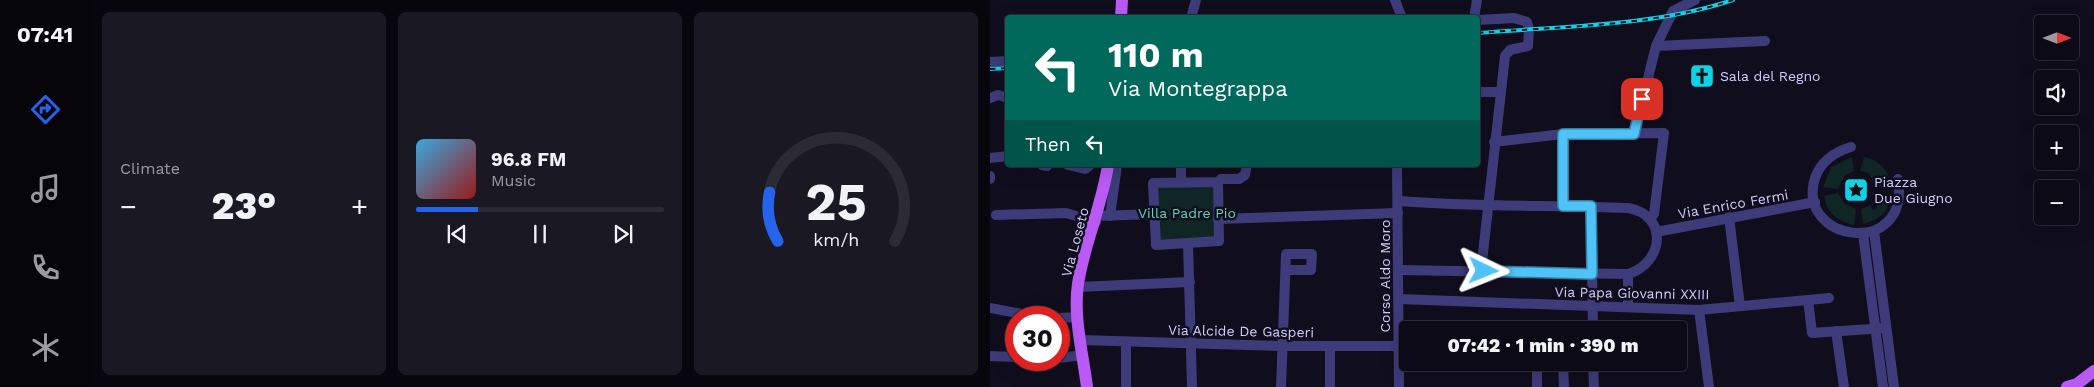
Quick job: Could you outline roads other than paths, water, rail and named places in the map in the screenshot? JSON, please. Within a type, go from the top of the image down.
[{"type":"main road","points":[[1121,15],[1122,0]]},
{"type":"main road","name":"Via Loseto","points":[[1087,387],[1078,317],[1078,287],[1100,215],[1107,167]]},
{"type":"main road","points":[[2059,387],[2077,384],[2094,372]]},
{"type":"main road","points":[[2083,387],[2094,378]]},
{"type":"street","points":[[1192,15],[1196,0]]},
{"type":"street","points":[[1395,0],[1401,15]]},
{"type":"street","points":[[1474,15],[1477,0]]},
{"type":"street","points":[[1634,134],[1656,46],[1673,11],[1695,0]]},
{"type":"street","points":[[1480,20],[1521,18],[1529,24],[1528,46],[1510,50],[1506,53],[1494,142],[1481,271]]},
{"type":"street","points":[[1656,46],[1765,41]]},
{"type":"street","points":[[990,62],[1005,61]]},
{"type":"street","points":[[1480,92],[1500,92]]},
{"type":"street","points":[[990,98],[998,95],[1005,97]]},
{"type":"street","points":[[1494,142],[1563,134],[1664,132],[1654,214],[1650,219]]},
{"type":"street","points":[[1563,134],[1563,206]]},
{"type":"street","points":[[1851,147],[1834,153],[1820,167],[1814,182],[1815,202],[1822,217],[1834,228],[1850,234],[1863,234],[1874,231],[1884,225],[1895,211],[1899,196],[1898,179]]},
{"type":"street","points":[[990,158],[1005,156]]},
{"type":"street","points":[[1075,167],[1085,170],[1088,167]]},
{"type":"street","points":[[1100,215],[1115,167]]},
{"type":"street","points":[[1181,167],[1181,182]]},
{"type":"street","points":[[1218,182],[1219,241],[1156,245],[1154,183],[1218,182],[1221,179],[1242,178],[1246,167]]},
{"type":"street","name":"Corso Aldo Moro","points":[[1397,167],[1398,270],[1401,321]]},
{"type":"street","points":[[1398,201],[1460,205],[1591,206],[1634,209],[1650,219],[1656,232],[1656,249],[1653,256],[1647,265],[1628,274],[1398,270]]},
{"type":"street","name":"Via Enrico Fermi","points":[[1656,232],[1815,202]]},
{"type":"street","points":[[1591,206],[1593,321]]},
{"type":"street","points":[[996,215],[1066,213],[1100,215],[1154,214]]},
{"type":"street","points":[[1218,219],[1398,213]]},
{"type":"street","points":[[1729,217],[1740,306]]},
{"type":"street","points":[[1874,231],[1883,387]]},
{"type":"street","points":[[1863,234],[1880,329],[1894,387]]},
{"type":"street","points":[[1188,243],[1192,387]]},
{"type":"street","points":[[1281,387],[1286,270]]},
{"type":"street","points":[[1628,274],[1628,307]]},
{"type":"street","points":[[1078,287],[1190,282]]},
{"type":"street","name":"Via Papa Giovanni XXIII","points":[[1399,299],[1700,310],[1829,298]]},
{"type":"street","points":[[1808,300],[1812,333],[1880,329]]},
{"type":"street","points":[[990,308],[1005,311]]},
{"type":"street","points":[[1700,310],[1709,387]]},
{"type":"street","points":[[1070,317],[1078,317]]},
{"type":"street","points":[[1836,331],[1844,387]]},
{"type":"street","name":"Via Alcide De Gasperi","points":[[1081,340],[1282,346],[1399,346]]},
{"type":"street","points":[[1126,342],[1126,387]]},
{"type":"street","points":[[1330,346],[1330,387]]},
{"type":"street","points":[[1070,357],[1083,355]]},
{"type":"street","points":[[990,356],[1005,357]]},
{"type":"street","name":"Corso Aldo Moro","points":[[1399,387],[1401,371]]},
{"type":"street","points":[[1536,371],[1537,387]]},
{"type":"street","points":[[1563,371],[1564,387]]},
{"type":"street","points":[[1593,371],[1594,387]]},
{"type":"railway","points":[[1480,33],[1574,27],[1670,16],[1733,0]]},
{"type":"railway","points":[[990,69],[1005,68]]},
{"type":"place","name":"Sala del Regno","points":[[1702,76]]},
{"type":"place","name":"Piazza Due Giugno","points":[[1856,190]]},
{"type":"park label","name":"Villa Padre Pio","points":[[1187,213]]}]
